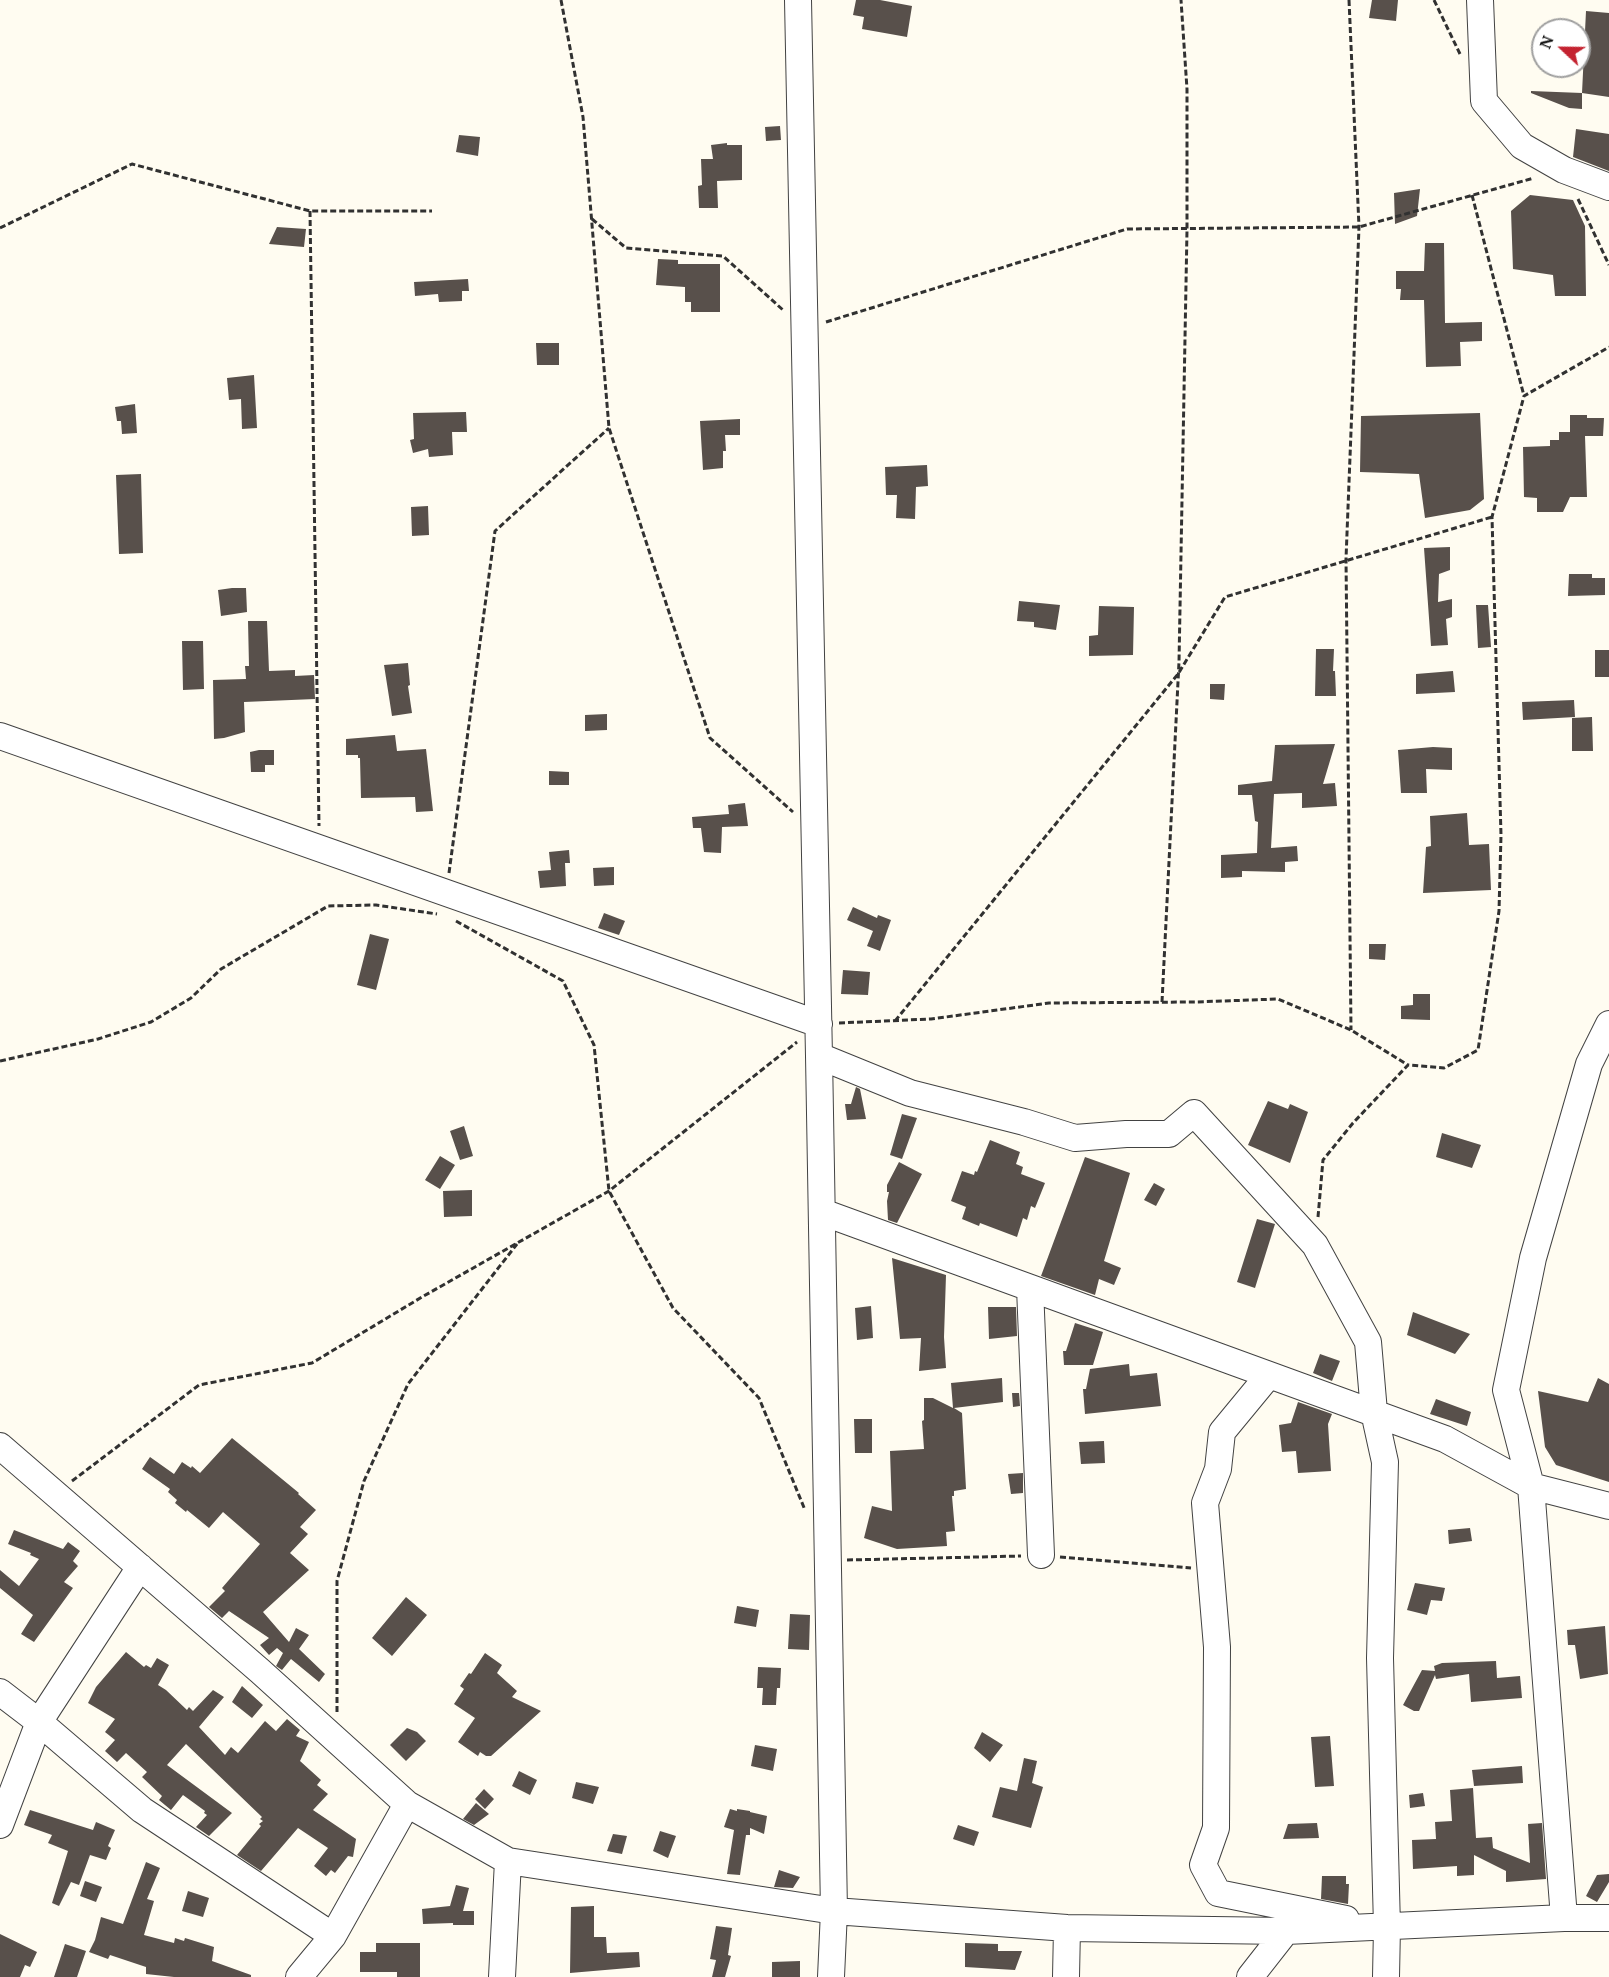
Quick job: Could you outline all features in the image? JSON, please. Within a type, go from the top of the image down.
[{"type":"street","points":[[798,0],[834,1911],[831,1977]]},
{"type":"street","points":[[1480,0],[1484,55],[1484,101],[1522,146],[1564,170],[1609,187]]},
{"type":"street","points":[[0,736],[819,1024]]},
{"type":"street","points":[[1564,1918],[1530,1486],[1506,1390],[1533,1258],[1589,1064],[1609,1023]]},
{"type":"street","points":[[819,1056],[910,1093],[1024,1122],[1075,1138],[1126,1134],[1169,1134],[1194,1113],[1316,1245],[1368,1342],[1374,1412],[1385,1462],[1380,1658],[1387,1927],[1386,1977]]},
{"type":"street","points":[[822,1212],[1445,1439],[1530,1486],[1609,1506]]},
{"type":"street","points":[[1030,1288],[1041,1555]]},
{"type":"street","points":[[1269,1375],[1222,1432],[1218,1469],[1205,1503],[1217,1647],[1216,1828],[1203,1865],[1218,1893],[1387,1927]]},
{"type":"street","points":[[3,1456],[55,1494],[140,1567],[407,1804],[508,1861],[834,1911],[1066,1928],[1286,1931],[1564,1918],[1609,1918]]},
{"type":"street","points":[[0,1826],[39,1722],[140,1567]]},
{"type":"street","points":[[0,1692],[39,1722],[142,1810],[333,1936]]},
{"type":"street","points":[[299,1977],[333,1936],[407,1804]]},
{"type":"street","points":[[502,1977],[508,1861]]},
{"type":"street","points":[[1066,1928],[1066,1977]]},
{"type":"street","points":[[1250,1977],[1286,1931]]},
{"type":"path","points":[[561,0],[583,117],[609,428],[710,738],[815,832]]},
{"type":"path","points":[[1162,1002],[1178,674],[1187,230],[1187,89],[1181,0]]},
{"type":"path","points":[[1349,0],[1359,228],[1346,560],[1351,1030]]},
{"type":"path","points":[[0,228],[132,165],[310,211],[432,211]]},
{"type":"path","points":[[592,219],[626,248],[723,256],[804,329],[1127,229],[1359,228],[1471,194],[1564,170],[1609,266]]},
{"type":"path","points":[[55,1494],[199,1385],[312,1363],[422,1296],[609,1191],[819,1024],[931,1019],[1049,1003],[1278,999],[1351,1030],[1408,1065],[1444,1068],[1478,1050],[1499,911],[1501,835],[1492,517],[1524,396],[1471,194]]},
{"type":"path","points":[[310,211],[320,848]]},
{"type":"path","points":[[1524,396],[1609,347]]},
{"type":"path","points":[[446,893],[495,531],[609,428]]},
{"type":"path","points":[[895,1021],[1178,674],[1225,597],[1492,517]]},
{"type":"path","points":[[0,1061],[98,1039],[151,1022],[191,998],[221,969],[328,906],[376,906],[447,915],[563,981],[594,1045],[609,1191],[673,1308],[759,1398],[809,1519]]},
{"type":"path","points":[[1316,1245],[1323,1160],[1353,1122],[1408,1065]]},
{"type":"path","points":[[337,1741],[337,1581],[364,1481],[408,1384],[518,1242]]},
{"type":"path","points":[[828,1561],[1041,1555],[1212,1569]]},
{"type":"building","points":[[856,0],[880,0],[912,6],[907,37],[862,29],[864,17],[853,15]]},
{"type":"building","points":[[1372,0],[1398,0],[1396,21],[1369,18]]},
{"type":"building","points":[[1586,11],[1609,13],[1609,97],[1582,93],[1583,78],[1591,78],[1591,18],[1586,18]]},
{"type":"building","points":[[1531,91],[1582,93],[1582,109],[1569,108],[1531,93]]},
{"type":"building","points":[[780,126],[781,140],[766,141],[765,127]]},
{"type":"building","points":[[1576,129],[1609,134],[1609,171],[1573,157]]},
{"type":"building","points":[[459,135],[480,137],[478,156],[456,152]]},
{"type":"building","points":[[727,143],[727,145],[742,145],[742,180],[717,181],[718,208],[699,208],[698,186],[702,185],[701,159],[713,159],[711,145]]},
{"type":"building","points":[[1420,189],[1417,216],[1395,224],[1394,193]]},
{"type":"building","points":[[1530,195],[1573,200],[1585,226],[1586,296],[1555,296],[1553,275],[1513,269],[1511,211]]},
{"type":"building","points":[[277,227],[306,229],[304,247],[269,244]]},
{"type":"building","points":[[1425,243],[1444,243],[1445,323],[1482,322],[1482,341],[1460,342],[1461,366],[1426,367],[1424,300],[1400,300],[1401,289],[1396,289],[1396,271],[1424,271]]},
{"type":"building","points":[[658,259],[678,260],[678,264],[720,264],[720,312],[691,312],[691,302],[685,302],[685,287],[656,285]]},
{"type":"building","points":[[468,279],[469,291],[462,291],[462,301],[439,302],[438,294],[415,296],[414,282]]},
{"type":"building","points":[[536,343],[559,343],[559,365],[537,365]]},
{"type":"building","points":[[254,375],[257,428],[242,429],[241,399],[229,400],[227,378]]},
{"type":"building","points":[[135,404],[137,433],[122,434],[121,421],[117,421],[115,407]]},
{"type":"building","points":[[466,412],[467,432],[452,432],[453,455],[429,457],[428,449],[413,453],[410,440],[414,439],[413,413]]},
{"type":"building","points":[[1480,413],[1484,499],[1470,510],[1425,518],[1419,474],[1360,472],[1361,416]]},
{"type":"building","points":[[1570,415],[1604,418],[1603,436],[1585,436],[1587,497],[1570,497],[1563,512],[1537,512],[1537,498],[1524,497],[1523,447],[1550,446],[1550,440],[1559,440],[1559,432],[1570,432]]},
{"type":"building","points":[[740,419],[740,435],[725,435],[726,451],[723,451],[723,468],[703,470],[700,421]]},
{"type":"building","points":[[927,465],[928,486],[916,487],[915,519],[896,518],[897,495],[886,495],[885,467]]},
{"type":"building","points":[[141,474],[143,553],[119,554],[116,475]]},
{"type":"building","points":[[428,506],[429,535],[412,536],[411,507]]},
{"type":"building","points":[[1450,547],[1450,570],[1439,574],[1438,602],[1452,599],[1452,617],[1446,619],[1448,645],[1431,646],[1424,548]]},
{"type":"building","points":[[1569,574],[1592,574],[1592,578],[1605,578],[1605,595],[1568,596]]},
{"type":"building","points":[[246,588],[247,612],[221,616],[218,590]]},
{"type":"building","points":[[1019,601],[1060,605],[1056,630],[1034,627],[1034,622],[1017,621]]},
{"type":"building","points":[[1476,605],[1488,605],[1491,647],[1478,648]]},
{"type":"building","points":[[1099,606],[1134,607],[1133,655],[1089,656],[1089,636],[1098,635]]},
{"type":"building","points":[[248,621],[267,621],[269,671],[295,670],[295,676],[314,675],[315,699],[244,702],[245,732],[214,739],[213,680],[246,679],[245,666],[249,666]]},
{"type":"building","points":[[182,641],[203,641],[204,689],[183,690]]},
{"type":"building","points":[[1316,649],[1334,649],[1333,671],[1335,671],[1336,696],[1315,696]]},
{"type":"building","points":[[1595,650],[1609,650],[1609,677],[1595,677]]},
{"type":"building","points":[[408,663],[410,685],[408,686],[412,713],[392,716],[384,665]]},
{"type":"building","points":[[1453,671],[1455,692],[1416,694],[1416,674]]},
{"type":"building","points":[[1210,684],[1225,684],[1224,700],[1210,699]]},
{"type":"building","points":[[1574,700],[1575,717],[1523,720],[1522,702]]},
{"type":"building","points":[[607,714],[607,730],[585,731],[585,715]]},
{"type":"building","points":[[1592,717],[1593,751],[1572,751],[1572,718]]},
{"type":"building","points":[[395,735],[397,751],[426,749],[433,811],[416,812],[415,797],[361,798],[360,758],[358,755],[346,755],[346,739]]},
{"type":"building","points":[[1335,744],[1323,784],[1335,783],[1337,806],[1302,808],[1302,793],[1274,794],[1271,848],[1297,846],[1298,861],[1285,862],[1285,872],[1242,871],[1242,877],[1221,878],[1221,855],[1257,853],[1258,822],[1255,821],[1252,795],[1238,795],[1238,785],[1272,781],[1275,745]]},
{"type":"building","points":[[1452,748],[1452,770],[1426,769],[1427,793],[1401,793],[1398,750]]},
{"type":"building","points":[[274,750],[274,765],[265,765],[265,772],[251,772],[250,752]]},
{"type":"building","points":[[549,771],[569,772],[569,785],[549,785]]},
{"type":"building","points":[[745,803],[748,826],[722,827],[721,853],[704,852],[701,828],[693,828],[692,817],[729,814],[728,805]]},
{"type":"building","points":[[1467,813],[1469,845],[1489,844],[1491,890],[1423,893],[1426,847],[1431,846],[1430,816]]},
{"type":"building","points":[[569,850],[570,863],[565,863],[566,886],[540,888],[538,871],[551,870],[549,852]]},
{"type":"building","points":[[614,867],[614,885],[594,886],[593,868]]},
{"type":"building","points":[[853,907],[877,918],[878,915],[891,920],[880,951],[867,946],[873,931],[847,920]]},
{"type":"building","points":[[604,913],[625,921],[619,935],[598,928]]},
{"type":"building","points":[[370,934],[389,939],[376,990],[357,985]]},
{"type":"building","points":[[1369,944],[1386,944],[1385,960],[1369,959]]},
{"type":"building","points":[[843,970],[870,972],[868,995],[841,994]]},
{"type":"building","points":[[1413,994],[1430,994],[1430,1020],[1401,1019],[1401,1006],[1413,1005]]},
{"type":"building","points":[[856,1087],[860,1089],[866,1119],[847,1120],[845,1104],[851,1104]]},
{"type":"building","points":[[1268,1101],[1288,1109],[1290,1104],[1308,1112],[1290,1163],[1248,1145]]},
{"type":"building","points":[[902,1114],[917,1118],[902,1159],[890,1155]]},
{"type":"building","points":[[464,1126],[473,1156],[460,1160],[450,1131]]},
{"type":"building","points":[[1442,1133],[1481,1145],[1472,1168],[1436,1157]]},
{"type":"building","points":[[990,1140],[1020,1152],[1016,1164],[1023,1167],[1021,1174],[1045,1183],[1035,1208],[1031,1206],[1027,1220],[1023,1218],[1017,1237],[962,1219],[966,1207],[951,1201],[962,1171],[974,1175],[975,1171],[977,1172]]},
{"type":"building","points":[[440,1156],[455,1165],[440,1189],[425,1180]]},
{"type":"building","points":[[1085,1157],[1130,1173],[1104,1261],[1121,1268],[1114,1285],[1099,1279],[1095,1295],[1041,1276]]},
{"type":"building","points":[[899,1162],[922,1174],[897,1223],[888,1220],[887,1185]]},
{"type":"building","points":[[1154,1183],[1165,1189],[1156,1206],[1144,1200]]},
{"type":"building","points":[[472,1190],[472,1216],[444,1217],[443,1191]]},
{"type":"building","points":[[1257,1219],[1275,1224],[1255,1288],[1237,1282]]},
{"type":"building","points":[[892,1258],[946,1275],[944,1337],[946,1368],[919,1371],[921,1338],[900,1339]]},
{"type":"building","points":[[871,1306],[873,1338],[857,1340],[855,1308]]},
{"type":"building","points":[[988,1307],[1016,1307],[1017,1336],[989,1339]]},
{"type":"building","points":[[1413,1312],[1470,1334],[1455,1354],[1407,1335]]},
{"type":"building","points":[[1075,1323],[1103,1332],[1093,1365],[1064,1365],[1063,1351],[1066,1351]]},
{"type":"building","points":[[1320,1354],[1340,1361],[1332,1381],[1313,1373]]},
{"type":"building","points":[[1129,1364],[1130,1376],[1157,1373],[1161,1406],[1085,1414],[1083,1389],[1086,1389],[1090,1369]]},
{"type":"building","points":[[1002,1378],[1003,1402],[954,1408],[962,1413],[966,1489],[954,1491],[954,1496],[952,1496],[955,1531],[946,1532],[947,1546],[897,1549],[864,1538],[872,1506],[892,1511],[890,1451],[924,1449],[922,1421],[924,1420],[924,1398],[933,1398],[953,1408],[951,1383]]},
{"type":"building","points":[[1598,1378],[1609,1384],[1609,1482],[1556,1465],[1545,1447],[1538,1391],[1588,1402]]},
{"type":"building","points":[[1012,1393],[1019,1393],[1020,1406],[1013,1407]]},
{"type":"building","points":[[1436,1399],[1471,1412],[1467,1426],[1430,1414]]},
{"type":"building","points":[[1298,1402],[1332,1414],[1328,1424],[1331,1471],[1298,1473],[1296,1451],[1282,1452],[1279,1425],[1291,1423]]},
{"type":"building","points":[[854,1419],[872,1419],[872,1453],[855,1453]]},
{"type":"building","points":[[232,1438],[299,1493],[316,1510],[300,1527],[308,1534],[290,1553],[309,1570],[263,1612],[289,1642],[296,1628],[309,1635],[299,1649],[325,1674],[319,1682],[291,1659],[282,1670],[276,1666],[283,1653],[277,1648],[269,1655],[260,1645],[269,1638],[229,1611],[222,1618],[209,1607],[225,1591],[222,1588],[260,1544],[223,1512],[209,1528],[175,1503],[177,1500],[168,1492],[170,1489],[142,1469],[150,1457],[174,1474],[182,1462],[191,1468],[192,1466],[200,1473]]},
{"type":"building","points":[[1104,1441],[1105,1463],[1081,1464],[1079,1442]]},
{"type":"building","points":[[1023,1473],[1023,1493],[1011,1494],[1008,1474]]},
{"type":"building","points":[[1470,1528],[1472,1541],[1449,1544],[1448,1530]]},
{"type":"building","points":[[14,1530],[63,1549],[68,1542],[80,1551],[73,1561],[78,1566],[64,1582],[73,1588],[34,1642],[21,1634],[33,1615],[0,1588],[0,1570],[19,1586],[39,1559],[30,1555],[31,1553],[8,1544]]},
{"type":"building","points":[[1415,1583],[1445,1588],[1442,1601],[1431,1600],[1427,1615],[1407,1610]]},
{"type":"building","points":[[406,1597],[427,1615],[392,1656],[372,1638]]},
{"type":"building","points":[[737,1606],[759,1610],[756,1627],[734,1623]]},
{"type":"building","points":[[790,1614],[810,1615],[809,1650],[788,1649]]},
{"type":"building","points":[[1605,1626],[1608,1674],[1580,1679],[1575,1645],[1568,1645],[1567,1630]]},
{"type":"building","points":[[126,1652],[144,1667],[146,1665],[151,1668],[157,1658],[169,1665],[158,1685],[187,1710],[189,1707],[193,1711],[213,1690],[224,1697],[199,1727],[225,1755],[231,1747],[238,1753],[265,1721],[276,1731],[287,1719],[300,1730],[296,1736],[309,1742],[300,1761],[321,1780],[317,1785],[328,1794],[313,1810],[356,1839],[353,1857],[348,1856],[335,1873],[331,1870],[326,1876],[314,1866],[328,1848],[298,1828],[261,1871],[237,1855],[261,1826],[259,1824],[263,1821],[260,1819],[262,1817],[186,1744],[167,1765],[232,1813],[209,1836],[196,1827],[207,1815],[205,1811],[183,1795],[171,1810],[159,1800],[162,1796],[142,1777],[147,1772],[126,1753],[117,1762],[105,1751],[115,1740],[105,1732],[115,1719],[88,1703],[96,1687]]},
{"type":"building","points":[[485,1653],[502,1665],[497,1673],[517,1691],[512,1697],[541,1711],[491,1756],[480,1752],[478,1756],[458,1742],[475,1718],[454,1704],[464,1689],[460,1686]]},
{"type":"building","points":[[1496,1661],[1497,1678],[1520,1676],[1522,1698],[1471,1702],[1469,1674],[1436,1679],[1435,1675],[1419,1711],[1403,1705],[1422,1670],[1435,1671],[1434,1666],[1442,1663]]},
{"type":"building","points":[[758,1667],[781,1668],[776,1705],[762,1705],[763,1688],[757,1688]]},
{"type":"building","points":[[242,1686],[263,1705],[252,1718],[232,1702]]},
{"type":"building","points":[[407,1728],[417,1732],[426,1741],[406,1761],[390,1745]]},
{"type":"building","points":[[982,1732],[1003,1745],[990,1762],[974,1748]]},
{"type":"building","points":[[1330,1736],[1334,1786],[1315,1787],[1311,1737]]},
{"type":"building","points":[[755,1745],[777,1749],[773,1771],[751,1766]]},
{"type":"building","points":[[1024,1758],[1037,1761],[1032,1783],[1043,1787],[1031,1828],[992,1817],[1000,1787],[1017,1791]]},
{"type":"building","points":[[1522,1766],[1523,1783],[1474,1786],[1472,1770]]},
{"type":"building","points":[[519,1771],[537,1780],[530,1795],[512,1786]]},
{"type":"building","points":[[576,1782],[599,1787],[593,1804],[572,1798]]},
{"type":"building","points":[[1473,1788],[1476,1838],[1492,1837],[1493,1848],[1530,1863],[1528,1824],[1542,1823],[1546,1879],[1506,1882],[1506,1871],[1474,1855],[1474,1875],[1457,1876],[1457,1866],[1413,1869],[1412,1840],[1436,1839],[1435,1822],[1452,1821],[1450,1790]]},
{"type":"building","points":[[484,1789],[494,1799],[485,1809],[475,1799]]},
{"type":"building","points":[[1423,1793],[1425,1806],[1410,1808],[1409,1795]]},
{"type":"building","points":[[476,1803],[489,1814],[474,1825],[463,1819]]},
{"type":"building","points":[[730,1809],[767,1816],[764,1834],[750,1828],[750,1835],[746,1835],[740,1875],[727,1874],[734,1830],[724,1827]]},
{"type":"building","points":[[30,1810],[93,1830],[96,1822],[115,1830],[108,1846],[111,1848],[106,1860],[90,1855],[79,1885],[71,1882],[59,1906],[52,1903],[68,1851],[48,1843],[52,1835],[24,1825]]},
{"type":"building","points":[[1317,1823],[1319,1838],[1283,1839],[1288,1824]]},
{"type":"building","points":[[958,1825],[979,1832],[974,1846],[953,1839]]},
{"type":"building","points":[[660,1831],[676,1836],[668,1858],[653,1851]]},
{"type":"building","points":[[613,1834],[627,1836],[622,1854],[607,1851]]},
{"type":"building","points":[[146,1862],[160,1868],[147,1899],[154,1901],[144,1935],[174,1943],[175,1938],[184,1941],[185,1938],[214,1947],[212,1961],[251,1975],[251,1977],[174,1977],[146,1974],[146,1967],[110,1955],[108,1959],[89,1952],[101,1917],[123,1924]]},
{"type":"building","points":[[779,1870],[800,1877],[793,1888],[774,1887]]},
{"type":"building","points":[[1609,1874],[1609,1882],[1597,1902],[1586,1896],[1597,1875]]},
{"type":"building","points":[[1322,1876],[1346,1876],[1346,1884],[1349,1884],[1348,1904],[1321,1899]]},
{"type":"building","points":[[85,1881],[102,1887],[96,1902],[80,1896]]},
{"type":"building","points":[[456,1885],[469,1888],[463,1911],[474,1911],[474,1925],[423,1924],[422,1909],[450,1906]]},
{"type":"building","points":[[188,1891],[209,1898],[203,1917],[182,1911]]},
{"type":"building","points":[[594,1906],[594,1937],[606,1937],[607,1953],[639,1952],[640,1967],[570,1973],[571,1907]]},
{"type":"building","points":[[716,1926],[732,1928],[728,1955],[731,1956],[725,1977],[712,1977],[716,1960],[710,1959]]},
{"type":"building","points":[[0,1934],[37,1952],[30,1967],[25,1965],[20,1977],[0,1977]]},
{"type":"building","points":[[376,1943],[420,1943],[420,1977],[397,1977],[397,1972],[360,1972],[360,1952],[376,1952]]},
{"type":"building","points":[[965,1943],[998,1944],[998,1951],[1022,1951],[1015,1970],[965,1967]]},
{"type":"building","points":[[65,1944],[86,1951],[77,1977],[54,1977]]},
{"type":"building","points":[[800,1961],[800,1977],[772,1977],[772,1962]]}]
